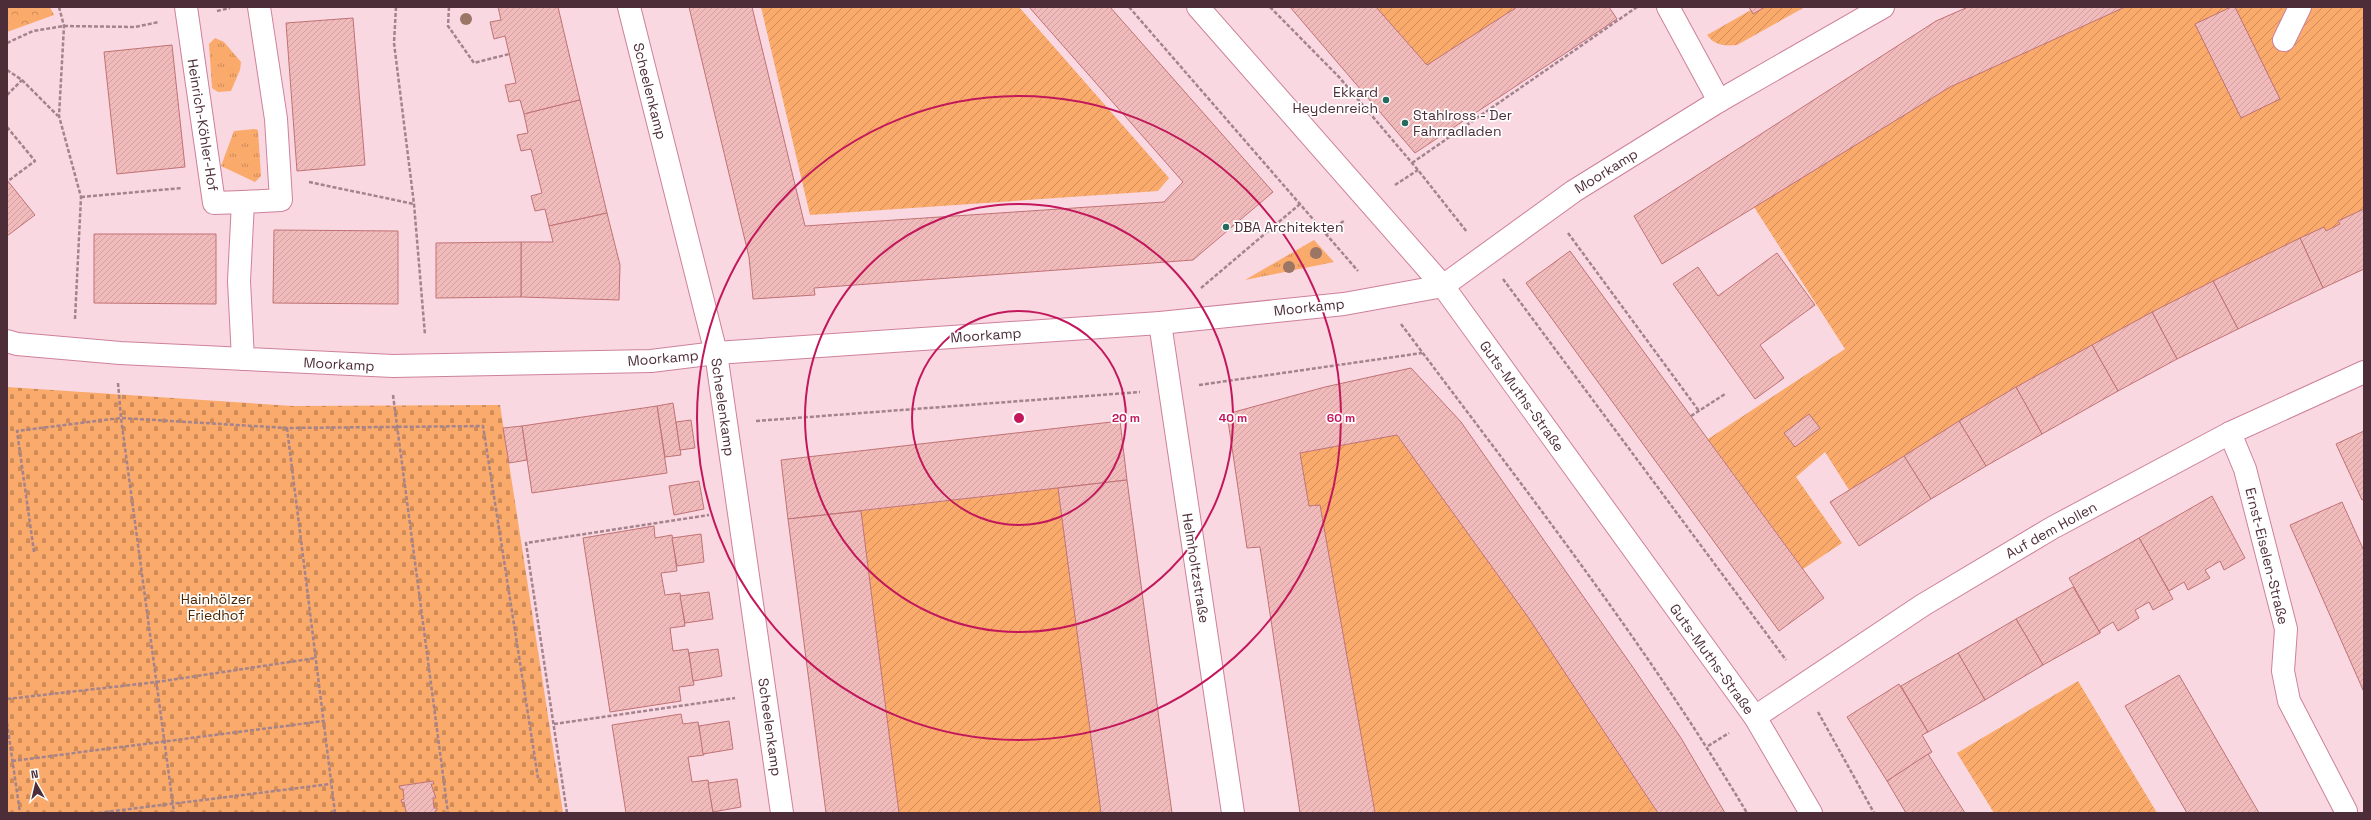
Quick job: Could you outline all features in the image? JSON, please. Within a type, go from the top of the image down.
[{"type":"street","points":[[243,359],[239,281],[243,202],[281,200],[276,120],[259,7]]},
{"type":"street","name":"Scheelenkamp","points":[[629,7],[716,353],[782,813]]},
{"type":"street","name":"Guts-Muths-Straße","points":[[1198,7],[1443,286],[1755,717],[1811,813]]},
{"type":"street","points":[[1668,7],[1719,101]]},
{"type":"street","name":"Moorkamp","points":[[7,341],[17,344],[120,353],[393,366],[651,361],[716,353],[1160,324],[1382,298],[1443,286],[1574,190],[1719,101],[1883,7]]},
{"type":"street","points":[[2284,40],[2300,7]]},
{"type":"street","name":"Heinrich-Köhler-Hof","points":[[187,11],[190,46],[213,185],[214,203],[243,202]]},
{"type":"street","name":"Helmholtzstraße","points":[[1160,324],[1233,813]]},
{"type":"street","name":"Auf dem Hollen","points":[[1755,717],[1923,605],[2045,532],[2230,433],[2364,372]]},
{"type":"street","name":"Ernst-Eiselen-Straße","points":[[2230,433],[2246,469],[2286,630],[2283,671],[2289,701],[2346,811]]},
{"type":"path","points":[[59,7],[64,26],[59,116],[81,197],[73,349]]},
{"type":"path","points":[[7,43],[33,31],[64,26],[135,27],[187,11],[237,7]]},
{"type":"path","points":[[396,7],[394,43],[414,204],[424,326],[425,366]]},
{"type":"path","points":[[449,7],[448,26],[474,63],[509,54]]},
{"type":"path","points":[[1128,7],[1382,298],[1553,526],[1708,746],[1748,813]]},
{"type":"path","points":[[1270,7],[1339,77],[1412,163],[1485,256],[1804,685],[1874,813]]},
{"type":"path","points":[[1412,163],[1637,7]]},
{"type":"path","points":[[7,70],[22,80],[59,116]]},
{"type":"path","points":[[7,95],[22,80]]},
{"type":"path","points":[[7,126],[35,160],[8,181]]},
{"type":"path","points":[[280,176],[414,204]]},
{"type":"path","points":[[81,197],[213,185]]},
{"type":"path","points":[[1196,293],[1300,204]]},
{"type":"path","points":[[1550,208],[1699,411]]},
{"type":"path","points":[[120,353],[118,395],[120,418],[174,813]]},
{"type":"path","points":[[726,424],[1169,390],[1422,353]]},
{"type":"path","points":[[393,366],[393,405],[448,813]]},
{"type":"path","points":[[1691,416],[1725,394]]},
{"type":"path","points":[[34,552],[17,431],[120,418],[287,428],[483,426],[538,778]]},
{"type":"path","points":[[287,428],[335,813]]},
{"type":"path","points":[[567,813],[526,543],[739,511]]},
{"type":"path","points":[[7,699],[156,682],[316,658]]},
{"type":"path","points":[[554,724],[765,693]]},
{"type":"path","points":[[12,760],[165,743],[324,721]]},
{"type":"path","points":[[7,723],[20,813]]},
{"type":"path","points":[[98,813],[173,805],[332,784]]},
{"type":"green space","points":[[7,7],[50,7],[54,15],[7,32]]},
{"type":"green space","points":[[761,7],[1019,7],[1169,178],[1158,191],[810,215]]},
{"type":"green space","points":[[1376,7],[1517,7],[1427,65]]},
{"type":"green space","points":[[1765,7],[1805,7],[1737,45],[1717,43],[1710,39],[1707,35],[1751,10]]},
{"type":"green space","points":[[2125,7],[2364,7],[2364,209],[2338,221],[2340,224],[2016,387],[1849,490],[1825,452],[1796,477],[1842,543],[1803,569],[1708,439],[1845,349],[1754,207],[1950,87]]},
{"type":"green space","points":[[215,38],[224,42],[241,62],[240,70],[231,91],[218,92],[212,88],[209,44]]},
{"type":"green space","points":[[258,130],[261,176],[255,182],[221,166],[234,131]]},
{"type":"green space","points":[[1314,240],[1334,262],[1245,280]]},
{"type":"green space","name":"Hainhölzer Friedhof","points":[[7,387],[293,406],[500,405],[563,813],[8,813]]},
{"type":"green space","points":[[1397,435],[1528,617],[1658,813],[1375,813],[1320,505],[1309,506],[1300,453]]},
{"type":"green space","points":[[1058,488],[1101,813],[899,813],[861,511]]},
{"type":"green space","points":[[2078,681],[2157,813],[1994,813],[1957,753]]},
{"type":"building","points":[[498,7],[558,7],[580,100],[524,114],[520,100],[509,102],[505,85],[516,83],[505,36],[494,39],[490,22],[501,20]]},
{"type":"building","points":[[689,7],[752,7],[805,226],[1164,202],[1183,182],[1029,7],[1110,7],[1273,192],[1193,260],[814,288],[815,295],[753,299],[749,257]]},
{"type":"building","points":[[1290,7],[1376,7],[1427,65],[1517,7],[1609,7],[1617,19],[1415,153]]},
{"type":"building","points":[[1749,7],[1765,7],[1753,14]]},
{"type":"building","points":[[1968,7],[2125,7],[1950,87],[1662,264],[1634,216],[1936,21]]},
{"type":"building","points":[[2231,7],[2235,7],[2280,99],[2241,118],[2195,24]]},
{"type":"building","points":[[353,18],[365,165],[297,171],[286,23]]},
{"type":"building","points":[[172,45],[185,167],[117,174],[104,52]]},
{"type":"building","points":[[580,100],[607,213],[549,226],[545,209],[535,211],[531,196],[542,193],[531,149],[521,151],[517,135],[528,133],[524,114]]},
{"type":"building","points":[[7,180],[35,215],[7,236]]},
{"type":"building","points":[[2364,209],[2364,269],[2323,288],[2300,238],[2324,227],[2326,231],[2340,224],[2338,221]]},
{"type":"building","points":[[607,213],[620,265],[619,300],[521,297],[521,242],[553,242],[549,226]]},
{"type":"building","points":[[274,230],[398,231],[398,304],[273,303]]},
{"type":"building","points":[[94,234],[216,234],[216,304],[94,303]]},
{"type":"building","points":[[2300,238],[2323,288],[2238,329],[2213,281]]},
{"type":"building","points":[[521,242],[521,297],[436,298],[436,243]]},
{"type":"building","points":[[1570,251],[1824,598],[1779,631],[1526,283]]},
{"type":"building","points":[[1777,253],[1815,305],[1760,345],[1784,378],[1755,399],[1673,284],[1698,267],[1718,296]]},
{"type":"building","points":[[2213,281],[2238,329],[2177,359],[2152,312]]},
{"type":"building","points":[[2152,312],[2177,359],[2118,391],[2092,345]]},
{"type":"building","points":[[2092,345],[2118,391],[2042,434],[2016,387]]},
{"type":"building","points":[[1411,368],[1461,422],[1681,738],[1725,813],[1658,813],[1528,617],[1397,435],[1300,453],[1309,506],[1320,505],[1375,813],[1300,813],[1260,547],[1247,548],[1227,414],[1325,387]]},
{"type":"building","points":[[2016,387],[2042,434],[1986,466],[1959,421]]},
{"type":"building","points":[[673,403],[681,455],[665,457],[657,406]]},
{"type":"building","points":[[657,406],[667,473],[532,493],[522,426]]},
{"type":"building","points":[[1809,414],[1820,428],[1795,447],[1784,433]]},
{"type":"building","points":[[691,420],[695,448],[680,450],[676,422]]},
{"type":"building","points":[[1120,421],[1127,480],[788,519],[781,460]]},
{"type":"building","points":[[1959,421],[1986,466],[1931,499],[1904,456]]},
{"type":"building","points":[[522,426],[527,460],[509,463],[503,428]]},
{"type":"building","points":[[2364,431],[2364,499],[2362,500],[2336,444]]},
{"type":"building","points":[[1904,456],[1931,499],[1859,546],[1830,502]]},
{"type":"building","points":[[1127,480],[1172,813],[1101,813],[1058,488]]},
{"type":"building","points":[[699,481],[704,509],[674,515],[669,486]]},
{"type":"building","points":[[2212,496],[2245,558],[2224,570],[2220,561],[2205,570],[2210,578],[2188,590],[2184,582],[2169,591],[2139,538]]},
{"type":"building","points":[[2342,502],[2364,551],[2364,692],[2290,525]]},
{"type":"building","points":[[861,511],[899,813],[826,813],[788,519]]},
{"type":"building","points":[[654,526],[655,538],[672,535],[677,571],[661,573],[665,595],[680,593],[685,626],[670,628],[673,651],[688,649],[694,685],[679,687],[681,701],[610,712],[583,538]]},
{"type":"building","points":[[701,534],[704,562],[677,566],[672,538]]},
{"type":"building","points":[[2139,538],[2173,599],[2153,610],[2149,602],[2135,610],[2139,618],[2118,631],[2113,622],[2100,630],[2100,633],[2069,578]]},
{"type":"building","points":[[2073,587],[2100,633],[2043,665],[2016,619]]},
{"type":"building","points":[[709,592],[713,619],[685,623],[680,596]]},
{"type":"building","points":[[2016,619],[2043,665],[1985,700],[1958,653]]},
{"type":"building","points":[[718,649],[722,676],[693,681],[689,653]]},
{"type":"building","points":[[1958,653],[1985,700],[1928,732],[1901,686]]},
{"type":"building","points":[[2179,675],[2259,813],[2187,813],[2125,706]]},
{"type":"building","points":[[1899,684],[1928,732],[1922,735],[1932,752],[1887,781],[1847,717]]},
{"type":"building","points":[[681,714],[683,724],[698,722],[704,755],[688,757],[692,782],[708,780],[713,813],[626,813],[612,725]]},
{"type":"building","points":[[729,721],[733,749],[703,754],[699,726]]},
{"type":"building","points":[[1928,754],[1965,813],[1906,813],[1887,781]]},
{"type":"building","points":[[737,779],[741,807],[713,812],[708,783]]},
{"type":"building","points":[[433,781],[434,784],[431,784],[436,798],[433,798],[434,808],[437,808],[435,813],[403,813],[406,812],[404,802],[402,803],[401,800],[404,799],[403,789],[400,789],[399,786]]},
{"type":"place","name":"Ekkard Heydenreich","points":[[1386,100]]},
{"type":"place","name":"Stahlross - Der Fahrradladen","points":[[1405,123]]},
{"type":"place","name":"DBA Architekten","points":[[1226,227]]}]
